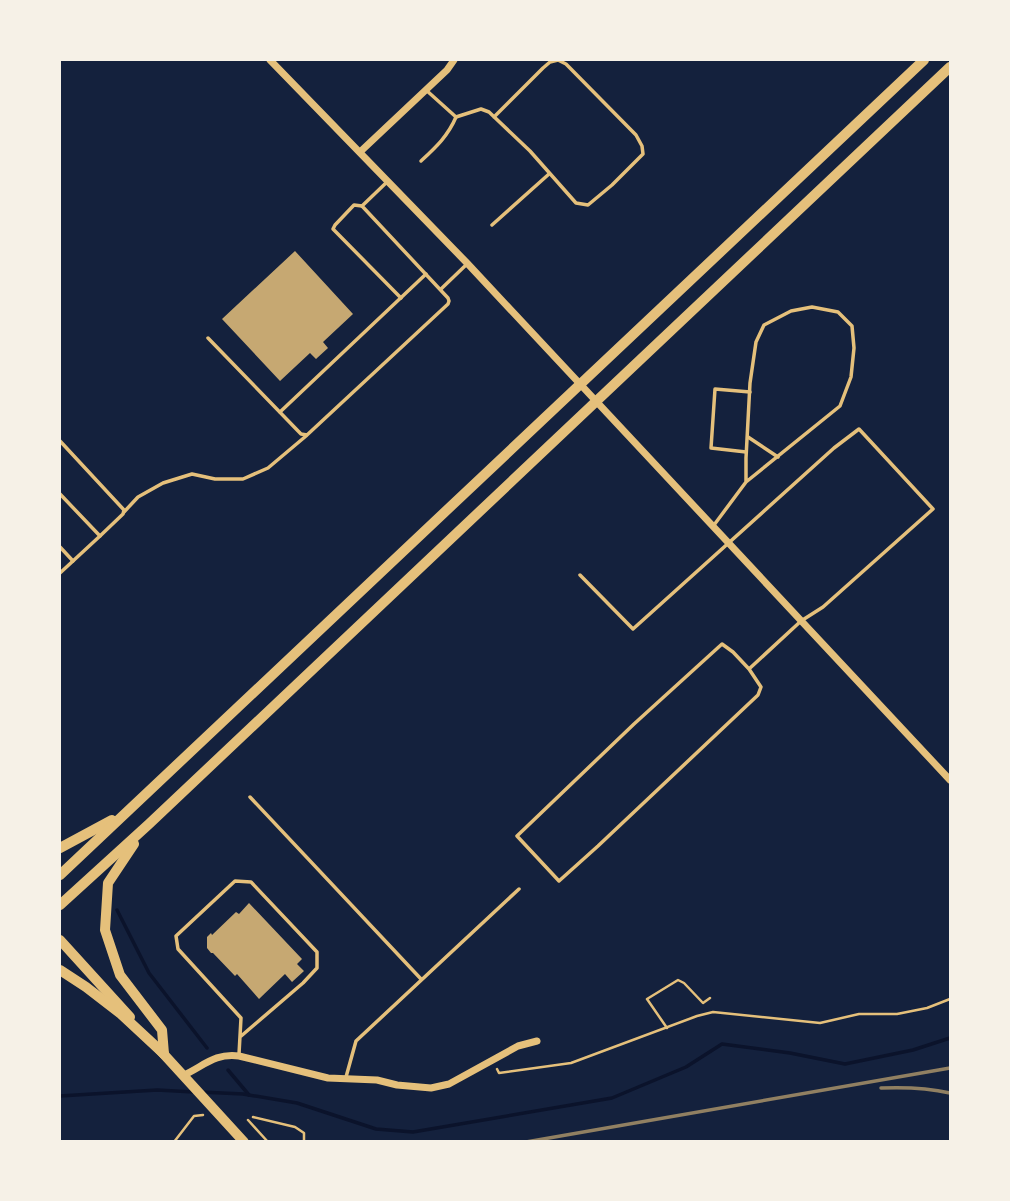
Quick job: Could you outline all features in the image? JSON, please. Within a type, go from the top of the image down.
[{"type":"main road","points":[[60,875],[924,60]]},
{"type":"main road","points":[[60,905],[950,67]]},
{"type":"main road","points":[[60,848],[127,812]]},
{"type":"main road","points":[[149,824],[108,883],[105,930],[120,975],[162,1030],[164,1054]]},
{"type":"main road","points":[[60,940],[242,1140]]},
{"type":"main road","points":[[60,970],[121,1014],[164,1054]]},
{"type":"street","points":[[270,60],[467,264],[950,780]]},
{"type":"street","points":[[360,152],[447,70],[454,60]]},
{"type":"street","points":[[186,1077],[213,1059],[225,1055],[328,1078],[377,1080],[431,1088],[449,1084],[518,1046],[537,1041]]},
{"type":"lane","points":[[456,117],[481,109],[489,112],[494,117],[530,151],[576,203],[588,205],[643,154],[636,135],[566,64],[558,60],[543,68],[494,117]]},
{"type":"lane","points":[[426,90],[456,117]]},
{"type":"lane","points":[[421,161],[443,141],[456,117]]},
{"type":"lane","points":[[492,225],[549,174]]},
{"type":"lane","points":[[362,206],[388,181]]},
{"type":"lane","points":[[60,573],[138,497],[163,483],[192,474],[215,479],[243,479],[268,468],[448,304],[448,298],[426,274],[362,206],[355,205],[334,229],[401,298]]},
{"type":"lane","points":[[440,289],[467,264]]},
{"type":"lane","points":[[280,412],[426,274]]},
{"type":"lane","points":[[712,526],[746,482],[840,406],[851,377],[854,348],[852,326],[838,312],[812,307],[791,312],[764,324],[756,342],[750,392],[746,482]]},
{"type":"lane","points":[[208,338],[301,434],[307,435]]},
{"type":"lane","points":[[746,452],[710,448],[715,388],[750,392]]},
{"type":"lane","points":[[580,575],[633,629],[727,542],[859,429],[933,509],[749,669]]},
{"type":"lane","points":[[747,436],[778,457]]},
{"type":"lane","points":[[60,441],[124,512]]},
{"type":"lane","points":[[60,494],[100,536]]},
{"type":"lane","points":[[60,547],[73,561]]},
{"type":"lane","points":[[722,645],[749,669],[761,687],[758,695],[559,880],[517,835],[722,645]]},
{"type":"lane","points":[[250,797],[421,979]]},
{"type":"lane","points":[[239,1056],[240,1037],[241,1018],[178,949],[176,936],[235,881],[251,883],[317,952],[317,968],[240,1037]]},
{"type":"lane","points":[[345,1079],[356,1041],[519,889]]},
{"type":"path","points":[[667,1028],[647,999],[678,980],[703,1003],[710,998]]},
{"type":"path","points":[[492,1060],[499,1073],[571,1063],[713,1012],[820,1023],[859,1014],[897,1014],[927,1008],[950,999]]},
{"type":"path","points":[[174,1142],[194,1116],[204,1115]]},
{"type":"path","points":[[253,1117],[295,1127],[304,1133],[304,1142]]},
{"type":"path","points":[[248,1120],[268,1142]]},
{"type":"building","points":[[295,251],[353,314],[323,342],[328,348],[316,359],[310,353],[280,381],[222,319]]},
{"type":"building","points":[[249,903],[302,959],[297,964],[304,971],[292,982],[285,974],[259,999],[237,974],[235,976],[207,948],[207,937],[236,912],[239,914]]},
{"type":"waterway","points":[[117,910],[149,973],[207,1048]]},
{"type":"waterway","points":[[201,1092],[243,1094],[297,1103],[376,1129],[413,1132],[612,1098],[686,1067],[722,1044],[845,1064],[913,1050],[950,1038]]},
{"type":"waterway","points":[[228,1070],[249,1095]]},
{"type":"waterway","points":[[60,1096],[157,1090],[194,1092]]},
{"type":"railway","points":[[526,1142],[950,1068]]},
{"type":"railway","points":[[881,1088],[916,1088],[950,1093]]}]
